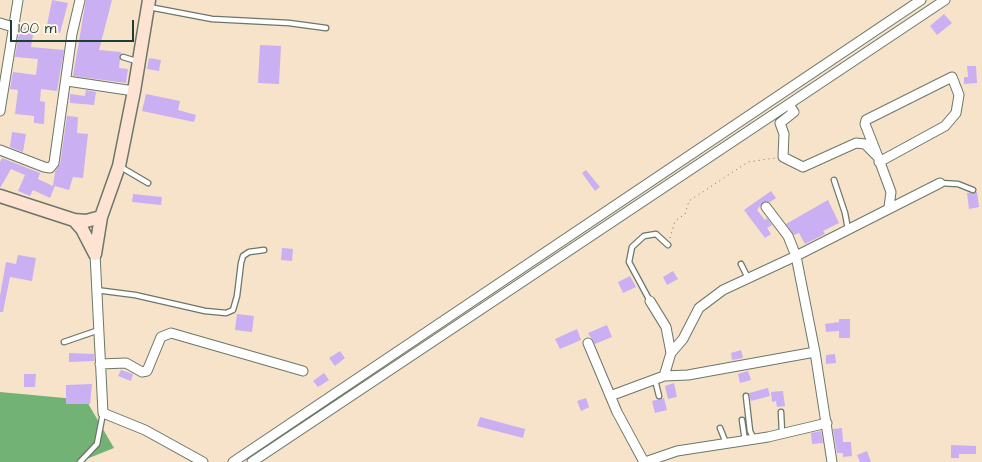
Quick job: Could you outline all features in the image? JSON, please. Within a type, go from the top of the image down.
[{"type":"street","points":[[0,111],[2,87],[18,0]]},
{"type":"street","points":[[0,150],[44,167],[50,168],[54,163],[72,34],[80,0]]},
{"type":"street","points":[[233,462],[921,0]]},
{"type":"street","points":[[252,462],[945,0]]},
{"type":"street","points":[[149,3],[119,166],[101,217],[95,254],[103,413],[145,430],[203,462]]},
{"type":"street","points":[[0,23],[13,27]]},
{"type":"street","points":[[878,159],[940,129],[956,113],[959,95],[952,77],[866,120],[865,124],[878,159],[891,192],[889,207]]},
{"type":"street","points":[[66,81],[134,91]]},
{"type":"street","points":[[789,105],[794,112],[780,124],[784,134],[783,157],[803,167],[856,143],[865,144],[878,159]]},
{"type":"street","points":[[659,378],[671,353],[682,339],[699,308],[723,290],[796,256],[889,207],[940,183]]},
{"type":"street","points":[[0,196],[74,220],[86,221],[101,217]]},
{"type":"street","points":[[766,207],[788,236],[796,256],[815,352],[832,462]]},
{"type":"street","points":[[74,220],[82,229],[95,254]]},
{"type":"street","points":[[650,301],[666,327],[671,353]]},
{"type":"street","points":[[100,364],[126,363],[142,372],[147,371],[162,337],[171,333],[303,371]]},
{"type":"street","points":[[588,343],[610,396],[645,462],[677,451],[755,440],[827,423]]},
{"type":"street","points":[[610,396],[659,378],[688,375],[815,352]]},
{"type":"lane","points":[[149,3],[212,19],[289,23],[326,28]]},
{"type":"lane","points":[[123,57],[139,64]]},
{"type":"lane","points":[[119,166],[148,183]]},
{"type":"lane","points":[[834,180],[846,213],[848,229]]},
{"type":"lane","points":[[940,183],[958,184],[973,190]]},
{"type":"lane","points":[[650,301],[629,262],[632,247],[644,236],[656,234],[668,245]]},
{"type":"lane","points":[[96,290],[135,294],[205,311],[226,313],[233,310],[237,296],[240,263],[243,256],[249,252],[264,250]]},
{"type":"lane","points":[[741,264],[748,278]]},
{"type":"lane","points":[[64,342],[99,330]]},
{"type":"lane","points":[[659,378],[659,396]]},
{"type":"lane","points":[[746,396],[750,431],[755,440]]},
{"type":"lane","points":[[780,412],[782,434]]},
{"type":"lane","points":[[80,462],[97,444],[103,413]]},
{"type":"lane","points":[[742,420],[745,441]]},
{"type":"lane","points":[[720,428],[726,444]]},
{"type":"path","points":[[668,245],[676,221],[685,214],[689,201],[748,162],[783,157]]},
{"type":"green space","points":[[0,392],[86,400],[114,448],[79,462],[0,462]]},
{"type":"building","points":[[52,0],[68,3],[60,33],[46,30]]},
{"type":"building","points":[[86,0],[112,0],[99,50],[121,52],[119,68],[128,69],[126,83],[73,76]]},
{"type":"building","points":[[944,14],[952,23],[937,35],[930,26]]},
{"type":"building","points":[[20,27],[34,29],[31,47],[64,50],[57,91],[41,89],[40,101],[45,102],[44,124],[34,123],[34,116],[15,114],[18,90],[10,89],[13,72],[36,75],[38,59],[15,57]]},
{"type":"building","points":[[260,45],[281,46],[279,84],[258,83]]},
{"type":"building","points":[[149,58],[161,60],[159,71],[147,69]]},
{"type":"building","points":[[967,66],[976,66],[977,83],[964,84],[964,77],[968,77]]},
{"type":"building","points":[[86,90],[96,92],[94,105],[70,103],[70,94],[85,96]]},
{"type":"building","points":[[146,94],[180,101],[178,110],[196,115],[194,122],[142,111]]},
{"type":"building","points":[[67,116],[78,117],[77,133],[88,134],[83,178],[73,177],[69,190],[55,186],[50,198],[33,190],[30,196],[18,191],[25,175],[11,169],[0,188],[0,162],[2,158],[40,173],[38,179],[53,186],[55,172],[60,164]]},
{"type":"building","points":[[12,132],[26,134],[23,152],[10,147]]},
{"type":"building","points":[[586,170],[600,187],[595,191],[582,173]]},
{"type":"building","points":[[771,191],[776,198],[770,202],[763,202],[757,210],[772,225],[767,228],[771,234],[765,238],[744,210]]},
{"type":"building","points":[[977,192],[979,207],[969,209],[967,193]]},
{"type":"building","points":[[133,194],[162,197],[161,205],[132,202]]},
{"type":"building","points":[[828,200],[839,223],[823,231],[825,234],[805,244],[799,233],[794,235],[786,224]]},
{"type":"building","points":[[282,248],[293,249],[292,261],[281,260]]},
{"type":"building","points":[[18,255],[36,258],[32,281],[10,277],[3,312],[0,312],[0,296],[6,262],[16,264]]},
{"type":"building","points":[[673,271],[678,279],[667,285],[663,277]]},
{"type":"building","points":[[630,276],[636,287],[623,293],[618,282]]},
{"type":"building","points":[[237,314],[254,316],[252,332],[235,330]]},
{"type":"building","points":[[839,319],[850,319],[850,338],[839,338],[839,331],[826,332],[825,324],[839,322]]},
{"type":"building","points":[[607,325],[612,337],[595,344],[588,333]]},
{"type":"building","points":[[577,329],[581,340],[560,349],[555,339]]},
{"type":"building","points":[[741,350],[743,358],[732,360],[731,353]]},
{"type":"building","points":[[340,351],[345,358],[335,366],[329,358]]},
{"type":"building","points":[[69,353],[94,354],[94,361],[69,362]]},
{"type":"building","points":[[835,354],[836,363],[826,364],[826,355]]},
{"type":"building","points":[[121,370],[133,374],[131,381],[118,376]]},
{"type":"building","points":[[748,371],[751,380],[740,383],[738,374]]},
{"type":"building","points":[[324,373],[329,380],[318,387],[313,381]]},
{"type":"building","points":[[24,374],[36,374],[35,387],[24,387]]},
{"type":"building","points":[[674,383],[677,397],[668,399],[665,386]]},
{"type":"building","points":[[92,384],[90,404],[66,404],[66,385]]},
{"type":"building","points":[[768,388],[770,396],[751,401],[749,393]]},
{"type":"building","points":[[783,391],[785,406],[777,407],[776,401],[772,402],[771,392]]},
{"type":"building","points":[[586,398],[589,407],[581,411],[577,401]]},
{"type":"building","points":[[664,398],[667,410],[655,413],[652,401]]},
{"type":"building","points":[[480,417],[525,429],[523,438],[477,426]]},
{"type":"building","points":[[842,428],[843,442],[851,442],[852,456],[843,457],[843,453],[837,453],[833,429]]},
{"type":"building","points":[[821,431],[823,443],[812,444],[811,433]]},
{"type":"building","points":[[951,445],[976,446],[976,454],[959,454],[959,458],[951,458]]},
{"type":"building","points":[[867,451],[871,462],[860,462],[857,455]]}]
